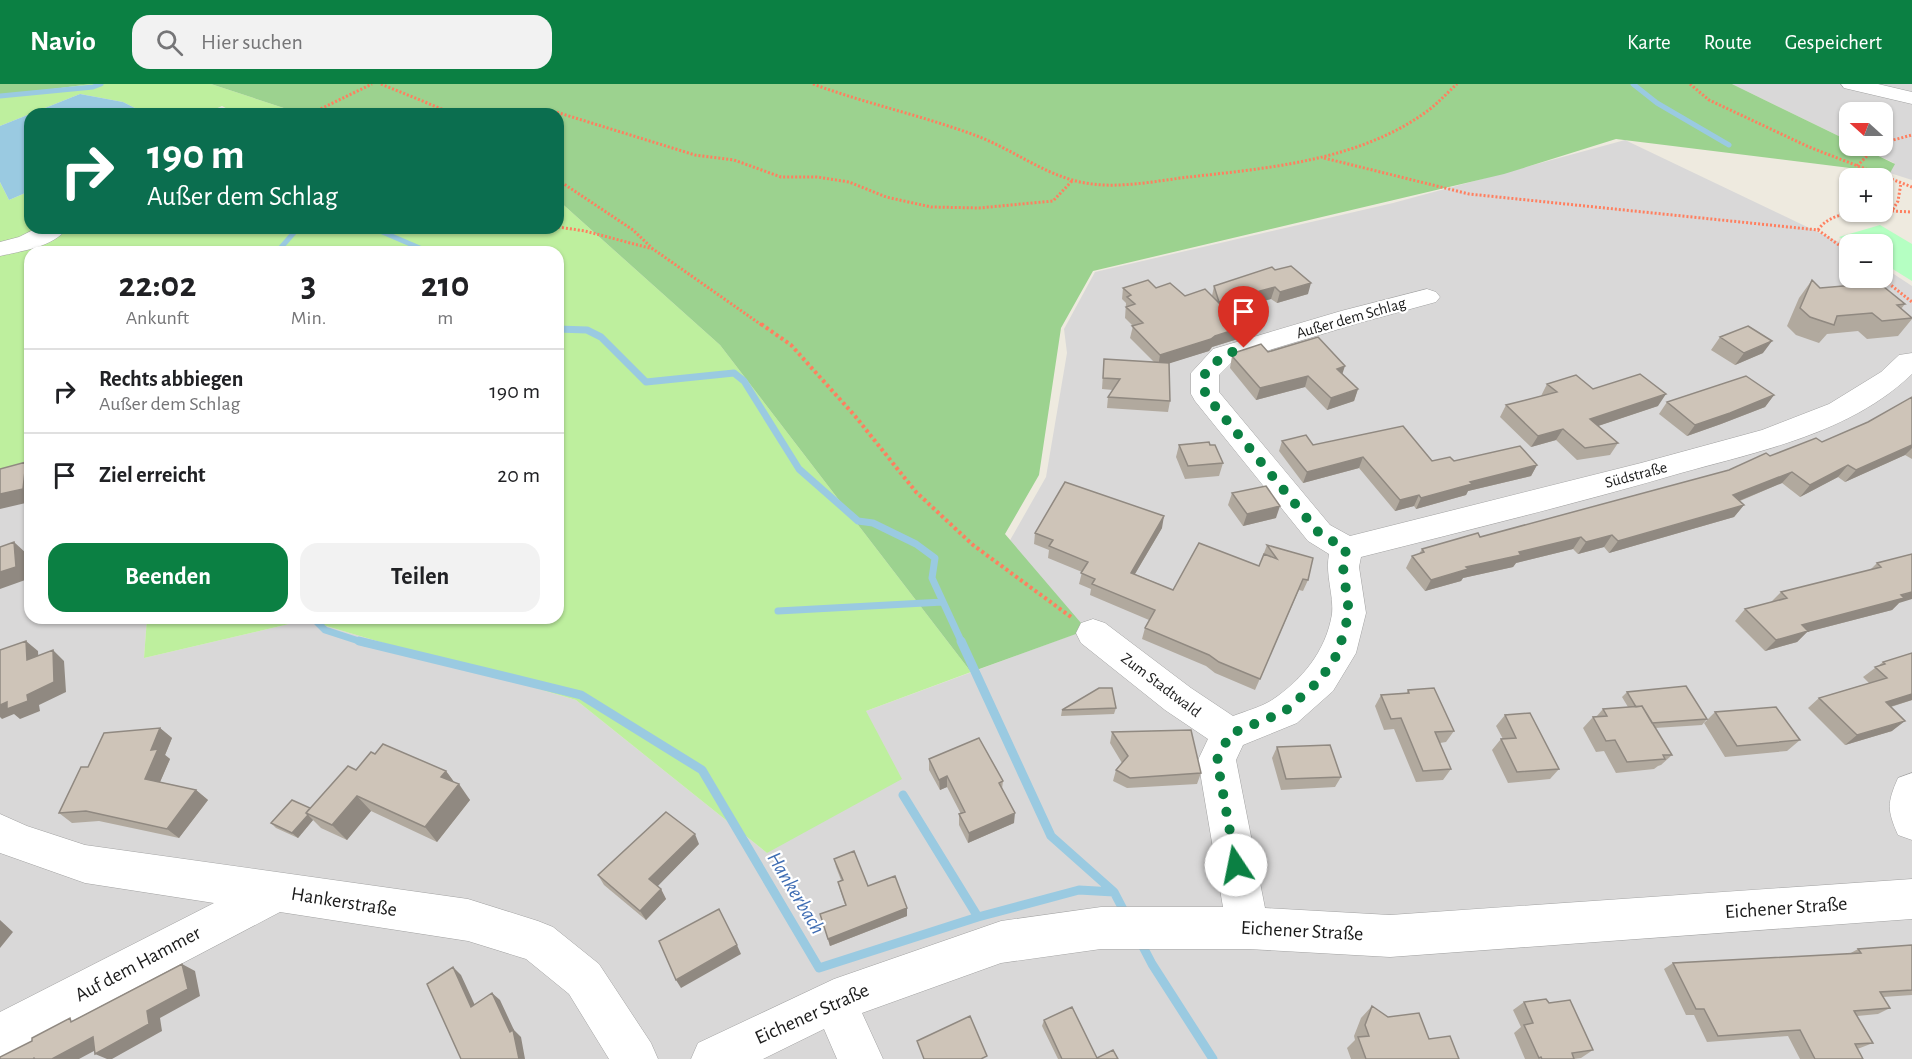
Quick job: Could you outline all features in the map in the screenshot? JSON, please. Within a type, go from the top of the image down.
[{"type":"street","points":[[1851,84],[1912,98]]},
{"type":"street","points":[[37,246],[49,234]]},
{"type":"street","points":[[0,249],[24,248]]},
{"type":"street","name":"Außer dem Schlag","points":[[1346,549],[1319,533],[1205,394],[1205,374],[1223,355],[1350,316],[1427,297]]},
{"type":"street","name":"Südstraße","points":[[1346,549],[1641,474],[1772,438],[1839,411],[1891,378],[1909,361]]},
{"type":"street","points":[[1248,928],[1217,760],[1230,734],[1284,712],[1320,680],[1338,653],[1349,613],[1343,567],[1346,549]]},
{"type":"street","name":"Zum Stadtwald","points":[[1093,633],[1178,699],[1230,734]]},
{"type":"street","points":[[1912,790],[1908,812],[1912,822]]},
{"type":"street","name":"Hankerstraße","points":[[0,832],[17,841],[85,864],[468,920],[538,942],[584,979],[635,1059]]},
{"type":"street","name":"Auf dem Hammer","points":[[0,1036],[277,891]]},
{"type":"street","name":"Eichener Straße","points":[[714,1059],[834,1001],[1001,942],[1101,928],[1168,926],[1248,928],[1390,936],[1912,899]]},
{"type":"street","points":[[834,1001],[860,1059]]},
{"type":"path","points":[[322,108],[372,84]]},
{"type":"path","points":[[381,84],[439,108]]},
{"type":"path","points":[[813,84],[979,136],[1072,181],[1107,185],[1257,169],[1322,157],[1406,125],[1443,100],[1457,84]]},
{"type":"path","points":[[1690,84],[1710,100],[1809,147],[1912,187]]},
{"type":"path","points":[[564,114],[695,155],[734,160],[781,177],[817,177],[849,182],[886,197],[932,207],[979,208],[1053,201],[1072,181]]},
{"type":"path","points":[[1893,140],[1912,135]]},
{"type":"path","points":[[1857,166],[1867,156]]},
{"type":"path","points":[[1322,157],[1469,194],[1818,230],[1839,245]]},
{"type":"path","points":[[1893,209],[1898,201],[1901,183]]},
{"type":"path","points":[[564,184],[633,230],[653,249],[791,345],[855,416],[916,492],[973,545],[1093,633]]},
{"type":"path","points":[[1893,211],[1912,212]]},
{"type":"path","points":[[1818,230],[1825,222],[1839,217]]},
{"type":"path","points":[[564,228],[585,231],[653,249]]},
{"type":"path","points":[[1893,287],[1912,302]]},
{"type":"shaded area","points":[[1732,84],[1912,84],[1912,180],[1893,174],[1894,163],[1879,156],[1893,156],[1893,102],[1839,102],[1839,136]]},
{"type":"shaded area","points":[[1625,140],[1839,242],[1839,288],[1893,288],[1893,274],[1912,286],[1912,1059],[0,1059],[0,476],[24,470],[24,624],[147,624],[144,658],[289,624],[320,624],[576,700],[767,853],[866,711],[1086,630],[1009,542],[1046,477],[1067,353],[1064,329],[1095,272],[1393,203]]},
{"type":"green space","points":[[0,84],[91,84],[0,96]]},
{"type":"green space","points":[[91,84],[211,84],[284,108],[226,108],[222,106],[218,108],[135,108],[123,102],[80,94],[45,108],[24,108],[24,116],[0,126],[0,96]]},
{"type":"green space","points":[[211,84],[1732,84],[1839,136],[1839,156],[1879,156],[1895,164],[1893,168],[1850,168],[1616,139],[1504,174],[1093,271],[1061,328],[1039,475],[1005,534],[1087,630],[971,672],[720,345],[564,205],[564,108],[284,108]]},
{"type":"green space","points":[[0,182],[9,200],[24,194],[24,234],[29,234],[0,245]]},
{"type":"green space","points":[[564,205],[720,345],[971,672],[866,711],[902,779],[767,853],[576,700],[320,624],[564,624],[564,246],[24,246],[24,470],[0,476],[0,254],[51,234],[564,234]]},
{"type":"green space","points":[[1880,225],[1912,244],[1912,281],[1893,269],[1893,234],[1849,234]]},
{"type":"green space","points":[[147,624],[289,624],[144,658]]},
{"type":"water","points":[[80,94],[123,102],[135,108],[45,108]]},
{"type":"water","points":[[24,116],[24,194],[9,200],[0,182],[0,126]]},
{"type":"building","points":[[1291,266],[1311,283],[1280,292],[1275,287],[1219,302],[1214,286],[1272,267],[1275,270]]},
{"type":"building","points":[[1148,280],[1156,288],[1170,283],[1185,296],[1205,289],[1243,327],[1160,355],[1132,326],[1143,323],[1126,307],[1135,304],[1127,297],[1131,295],[1123,288]]},
{"type":"building","points":[[1812,280],[1820,288],[1885,288],[1905,304],[1897,305],[1912,318],[1882,321],[1872,313],[1837,316],[1834,325],[1810,317],[1800,308]]},
{"type":"building","points":[[1748,326],[1772,341],[1744,353],[1720,337]]},
{"type":"building","points":[[1318,337],[1345,366],[1337,369],[1358,389],[1331,398],[1308,376],[1260,388],[1232,356],[1261,344],[1268,352]]},
{"type":"building","points":[[1104,359],[1169,363],[1170,401],[1108,397],[1120,379],[1103,378]]},
{"type":"building","points":[[1640,374],[1666,394],[1590,419],[1618,443],[1585,448],[1563,429],[1538,436],[1506,405],[1557,392],[1547,384],[1576,375],[1593,389]]},
{"type":"building","points":[[1746,376],[1774,395],[1695,425],[1667,402]]},
{"type":"building","points":[[1912,397],[1912,445],[1856,470],[1848,465],[1810,485],[1792,472],[1733,495],[1744,505],[1618,541],[1612,535],[1586,542],[1581,537],[1519,552],[1521,555],[1466,567],[1468,569],[1431,580],[1412,556],[1424,552],[1422,549],[1478,533],[1480,537],[1729,470],[1766,453],[1770,456],[1816,438],[1822,442],[1868,422]]},
{"type":"building","points":[[1403,426],[1432,461],[1450,457],[1454,461],[1520,446],[1537,465],[1470,482],[1472,484],[1421,498],[1419,495],[1400,500],[1363,457],[1307,472],[1282,441],[1306,435],[1313,445]]},
{"type":"building","points":[[1209,442],[1210,445],[1215,445],[1223,463],[1188,466],[1179,445]]},
{"type":"building","points":[[24,463],[23,489],[0,494],[0,469]]},
{"type":"building","points":[[1065,482],[1164,516],[1131,573],[1173,590],[1199,543],[1259,566],[1264,554],[1277,559],[1267,545],[1313,558],[1308,580],[1303,579],[1260,679],[1145,628],[1155,610],[1092,584],[1095,579],[1081,573],[1088,562],[1049,546],[1053,540],[1035,533]]},
{"type":"building","points":[[1266,486],[1280,506],[1247,514],[1232,493]]},
{"type":"building","points":[[14,542],[16,567],[0,572],[0,547]]},
{"type":"building","points":[[1912,554],[1912,592],[1901,595],[1904,598],[1802,625],[1808,631],[1776,640],[1745,609],[1787,598],[1781,592],[1881,567],[1877,563]]},
{"type":"building","points":[[26,641],[27,660],[53,650],[54,682],[27,695],[28,701],[7,709],[7,702],[0,705],[0,650]]},
{"type":"building","points":[[1912,653],[1912,694],[1886,702],[1905,721],[1857,735],[1819,698],[1887,678],[1875,667],[1885,664],[1883,662]]},
{"type":"building","points":[[1686,686],[1707,719],[1652,723],[1642,706],[1636,707],[1627,692]]},
{"type":"building","points":[[1099,688],[1112,688],[1116,708],[1062,710]]},
{"type":"building","points":[[1434,688],[1454,731],[1435,732],[1451,769],[1423,771],[1401,718],[1391,719],[1381,695]]},
{"type":"building","points":[[1642,706],[1672,755],[1663,755],[1665,759],[1627,762],[1615,740],[1606,741],[1593,717],[1607,716],[1603,709]]},
{"type":"building","points":[[1776,707],[1800,740],[1737,746],[1715,712]]},
{"type":"building","points":[[1530,713],[1559,769],[1517,772],[1501,739],[1516,738],[1505,715]]},
{"type":"building","points":[[160,728],[151,750],[158,749],[145,779],[196,790],[167,829],[86,811],[59,813],[81,767],[88,767],[104,733]]},
{"type":"building","points":[[1191,730],[1201,773],[1130,778],[1116,770],[1128,756],[1112,732]]},
{"type":"building","points":[[979,738],[1003,781],[999,783],[1015,813],[969,833],[959,814],[965,812],[947,776],[939,780],[929,759]]},
{"type":"building","points":[[383,744],[446,771],[441,777],[459,784],[425,827],[357,796],[332,825],[306,813],[348,766],[356,770],[371,752],[375,754]]},
{"type":"building","points":[[1330,745],[1341,777],[1286,779],[1277,747]]},
{"type":"building","points":[[292,800],[310,808],[306,813],[308,815],[292,833],[271,823]]},
{"type":"building","points":[[666,812],[695,834],[649,879],[661,889],[640,911],[598,875]]},
{"type":"building","points":[[854,851],[868,886],[895,876],[907,908],[828,939],[820,914],[846,905],[838,882],[843,880],[834,859]]},
{"type":"building","points":[[719,909],[737,945],[676,980],[659,941]]},
{"type":"building","points":[[1912,945],[1912,990],[1880,992],[1890,1008],[1854,1011],[1873,1043],[1855,1044],[1863,1059],[1815,1059],[1800,1030],[1718,1036],[1704,1009],[1696,1009],[1673,963],[1861,953],[1858,949]]},
{"type":"building","points":[[182,964],[188,989],[147,1011],[149,1024],[95,1054],[93,1037],[52,1059],[0,1059],[32,1041],[32,1038],[70,1018],[71,1022]]},
{"type":"building","points":[[453,967],[471,1007],[492,993],[510,1032],[513,1030],[519,1059],[461,1059],[427,984]]},
{"type":"building","points":[[1546,999],[1549,1003],[1570,1000],[1593,1050],[1572,1053],[1574,1059],[1539,1058],[1524,1025],[1533,1023],[1524,1002]]},
{"type":"building","points":[[1372,1006],[1388,1017],[1419,1013],[1429,1039],[1450,1036],[1459,1059],[1366,1059],[1358,1037],[1369,1036],[1365,1025]]},
{"type":"building","points":[[1072,1007],[1097,1058],[1113,1050],[1118,1059],[1062,1059],[1044,1020]]},
{"type":"building","points":[[970,1016],[987,1056],[981,1059],[924,1059],[917,1041]]},
{"type":"waterway","name":"Hankerbach","points":[[0,96],[93,87],[101,84]]},
{"type":"waterway","points":[[1633,84],[1657,103],[1729,145]]},
{"type":"waterway","name":"Hankerbach","points":[[282,246],[293,234]]},
{"type":"waterway","points":[[387,234],[415,246]]},
{"type":"waterway","points":[[564,329],[587,330],[601,337],[646,382],[734,373],[744,381],[799,469],[858,521],[873,523],[916,544],[935,558],[932,578],[962,643]]},
{"type":"waterway","points":[[778,611],[943,602]]},
{"type":"waterway","name":"Hankerbach","points":[[319,624],[325,630],[365,643]]},
{"type":"waterway","name":"Hankerbach","points":[[359,641],[581,695],[702,770],[819,968],[978,917]]},
{"type":"waterway","points":[[961,641],[1051,836],[1114,892]]},
{"type":"waterway","points":[[903,795],[978,917]]},
{"type":"waterway","name":"Hankerbach","points":[[978,917],[1079,890],[1114,892]]},
{"type":"waterway","name":"Hankerbach","points":[[1114,892],[1126,915]]},
{"type":"waterway","name":"Hankerbach","points":[[1140,941],[1152,964],[1213,1059]]},
{"type":"route","points":[[1236,865],[1217,760],[1230,734],[1284,712],[1320,680],[1338,653],[1349,613],[1343,567],[1346,549],[1319,533],[1205,394],[1205,374],[1223,355],[1244,348]]}]
